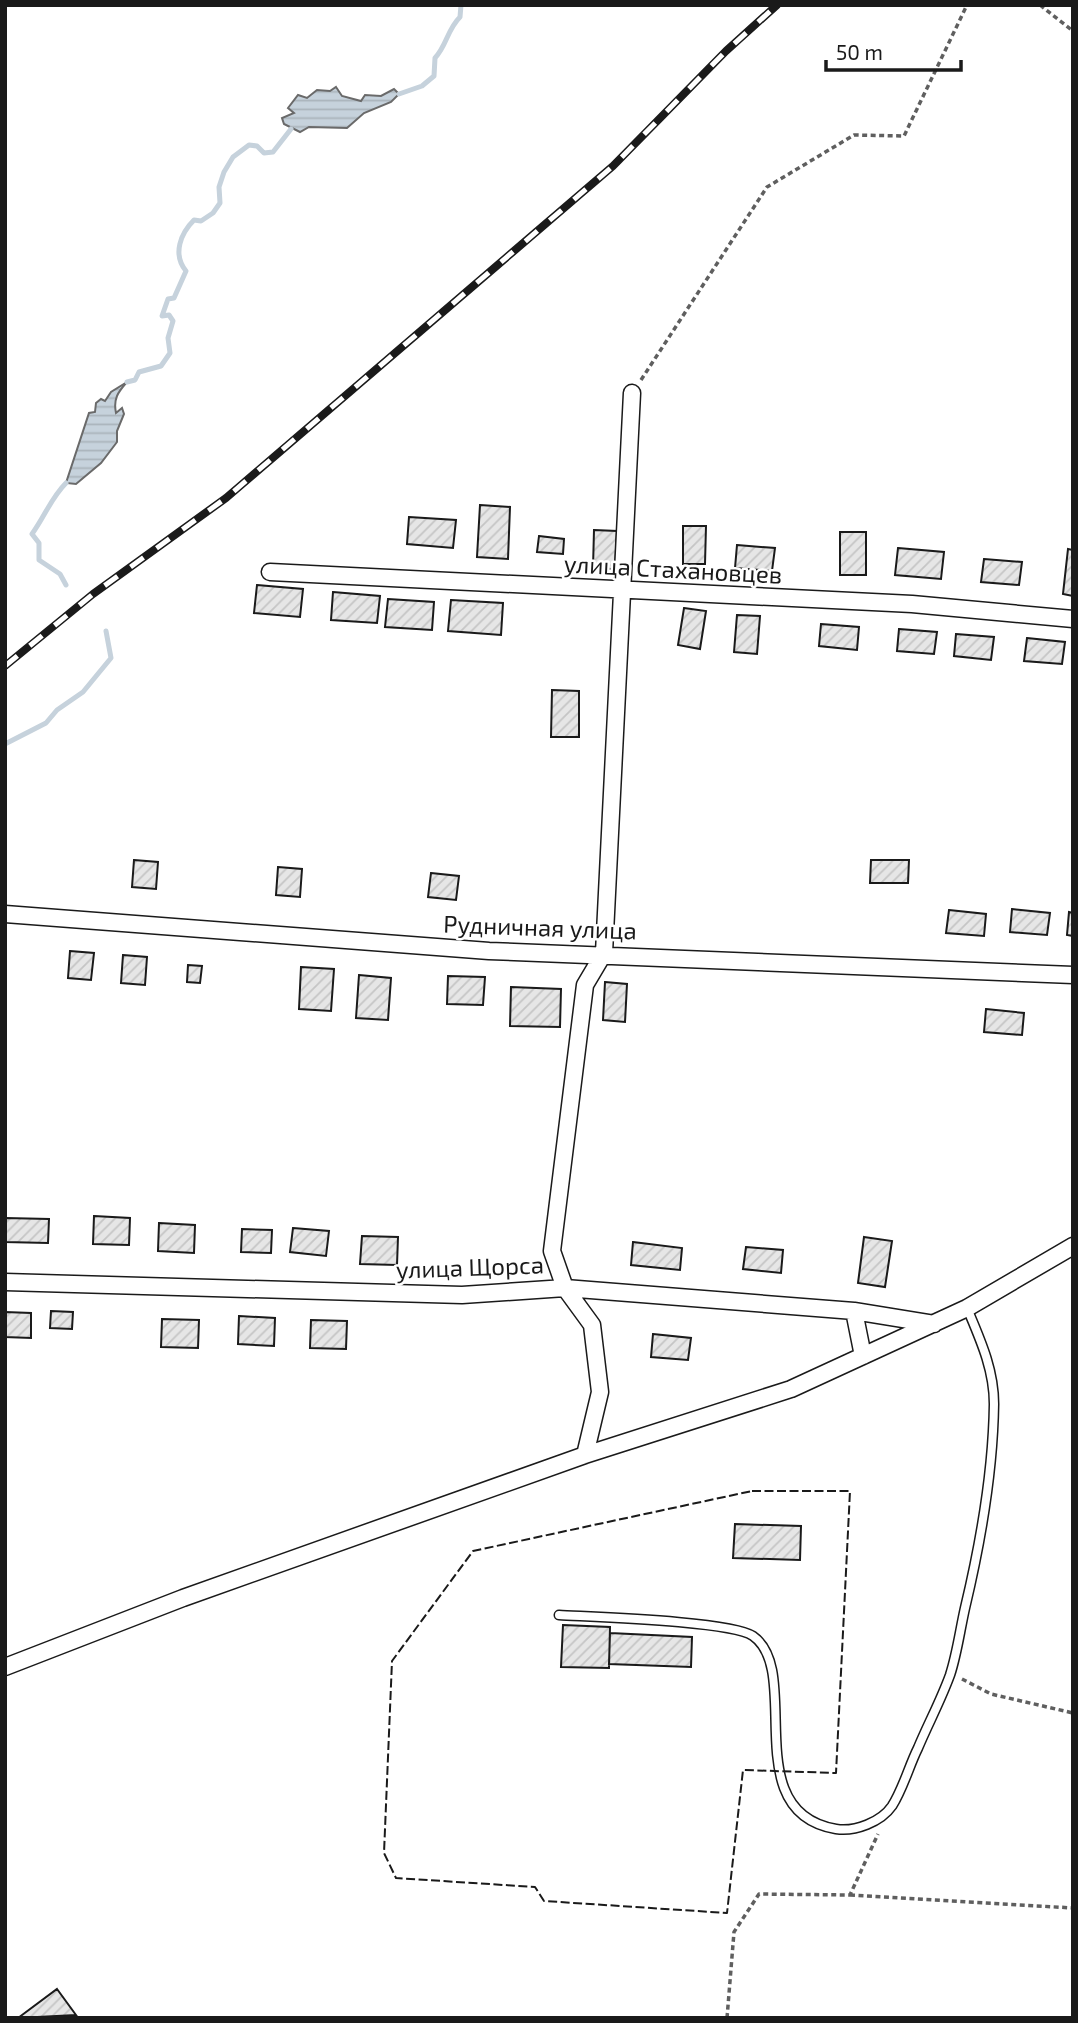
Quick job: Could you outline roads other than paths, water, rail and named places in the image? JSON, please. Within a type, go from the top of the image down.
[{"type":"street","points":[[585,1455],[600,1392],[592,1325],[565,1288],[552,1251],[585,985],[604,953],[632,393]]},
{"type":"street","name":"улица Стахановцев","points":[[270,572],[912,604],[1073,619]]},
{"type":"street","name":"Рудничная улица","points":[[5,914],[489,951],[604,953],[1073,975]]},
{"type":"street","points":[[5,1667],[183,1598],[585,1455],[791,1388],[967,1308],[1073,1246]]},
{"type":"street","name":"улица Щорса","points":[[5,1282],[462,1295],[565,1288],[854,1311],[934,1324]]},
{"type":"street","points":[[854,1311],[863,1356]]},
{"type":"lane","points":[[559,1615],[709,1626],[751,1635],[765,1647],[772,1668],[775,1751],[786,1790],[796,1809],[835,1829],[853,1829],[871,1823],[891,1807],[950,1674],[983,1533],[994,1401],[989,1363],[967,1308]]},
{"type":"waterway","points":[[399,94],[422,86],[434,76],[435,58],[460,17],[461,5]]},
{"type":"waterway","points":[[127,382],[135,380],[139,372],[161,366],[170,353],[168,338],[173,321],[169,315],[162,316],[168,299],[174,298],[186,271],[179,251],[185,231],[194,220],[201,221],[213,213],[220,203],[219,187],[233,157],[249,145],[257,146],[264,153],[273,152],[291,129]]},
{"type":"waterway","points":[[66,483],[32,534],[39,543],[39,560],[60,574],[66,585]]},
{"type":"waterway","points":[[5,744],[46,723],[57,710],[83,692],[111,658],[106,631]]},
{"type":"railway","points":[[5,666],[93,594],[226,498],[613,166],[726,51],[777,5]]}]
